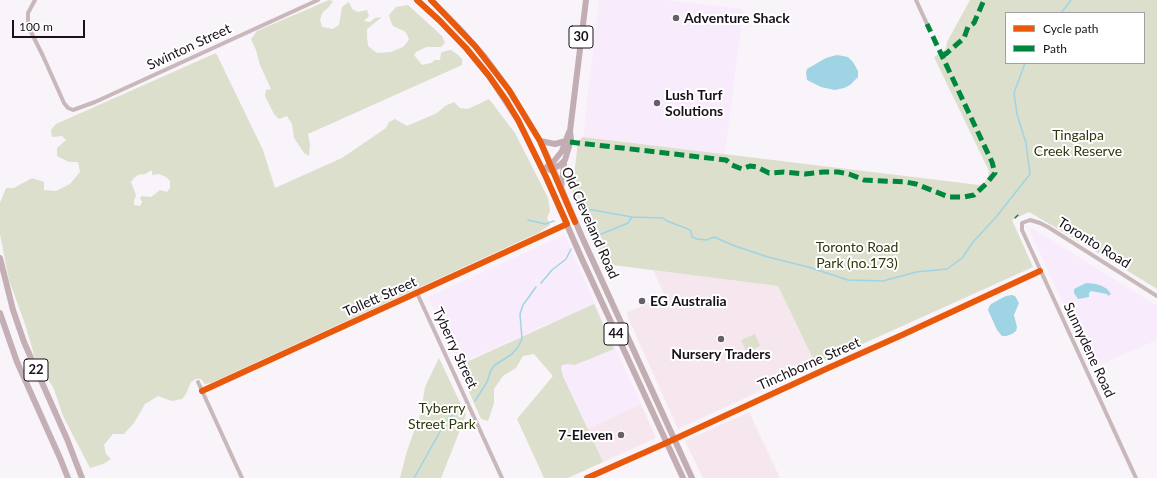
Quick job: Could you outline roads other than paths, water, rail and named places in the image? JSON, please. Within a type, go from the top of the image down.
[{"type":"highway","name":"22","points":[[0,258],[24,342],[67,439],[82,478]]},
{"type":"highway","name":"22","points":[[0,313],[17,362],[68,478]]},
{"type":"main road","name":"Old Cleveland Road","points":[[417,0],[456,37],[489,76],[518,120],[544,171],[682,478]]},
{"type":"main road","name":"Old Cleveland Road","points":[[431,0],[484,56],[509,90],[540,142],[692,478]]},
{"type":"main road","name":"30","points":[[564,162],[571,140],[570,131],[586,0]]},
{"type":"main road","name":"30","points":[[566,141],[570,131]]},
{"type":"main road","points":[[552,166],[562,151],[566,141]]},
{"type":"main road","points":[[540,142],[555,144],[566,141]]},
{"type":"main road","points":[[544,171],[552,166],[564,162],[561,188]]},
{"type":"street","name":"Swinton Street","points":[[35,0],[28,14],[28,26],[64,103],[69,109],[73,110],[95,102],[318,0]]},
{"type":"street","points":[[916,0],[927,24]]},
{"type":"street","name":"Toronto Road","points":[[1022,230],[1022,223],[1030,220],[1040,223],[1157,296]]},
{"type":"street","name":"Tollett Street","points":[[202,391],[567,224]]},
{"type":"street","name":"Sunnydene Road","points":[[1022,230],[1136,478]]},
{"type":"street","name":"Tinchborne Street","points":[[587,478],[1040,271]]},
{"type":"street","name":"Tyberry Street","points":[[418,293],[502,478]]},
{"type":"street","points":[[198,382],[242,478]]},
{"type":"water","points":[[837,55],[848,57],[858,71],[858,77],[850,85],[835,90],[821,87],[807,80],[807,69],[826,58]]},
{"type":"water","points":[[1086,283],[1102,286],[1111,294],[1108,296],[1107,294],[1091,291],[1089,293],[1089,297],[1078,299],[1074,293],[1074,289]]},
{"type":"water","points":[[1006,296],[1015,296],[1019,303],[1014,315],[1017,327],[1016,331],[1012,334],[1002,336],[997,330],[988,310],[991,304]]},
{"type":"waterway","points":[[1062,12],[1071,0]]},
{"type":"waterway","points":[[579,211],[587,209],[632,217],[663,218],[688,229],[691,231],[692,237],[697,239],[707,240],[714,237],[768,257],[808,267],[848,280],[883,281],[916,272],[947,269],[962,258],[973,242],[997,216],[1030,174],[1026,143],[1017,114],[1014,93],[1025,64]]},
{"type":"waterway","points":[[592,241],[594,237],[628,223],[632,217]]},
{"type":"waterway","points":[[528,220],[545,224],[554,221]]},
{"type":"waterway","points":[[541,283],[552,270],[566,259],[571,249]]},
{"type":"waterway","points":[[475,401],[487,382],[491,370],[495,365],[512,354],[518,347],[522,339],[520,314],[523,305],[536,287]]},
{"type":"waterway","points":[[414,478],[446,421],[461,407]]},
{"type":"place","name":"Adventure Shack","points":[[676,18]]},
{"type":"place","name":"Lush Turf Solutions","points":[[657,103]]},
{"type":"place","name":"EG Australia","points":[[642,301]]},
{"type":"place","name":"Nursery Traders","points":[[721,339]]},
{"type":"place","name":"7-Eleven","points":[[621,435]]},
{"type":"park label","name":"Tingalpa Creek Reserve","points":[[1078,144]]},
{"type":"park label","name":"Toronto Road Park (no.173)","points":[[857,256]]},
{"type":"park label","name":"Tyberry Street Park","points":[[442,416]]}]
